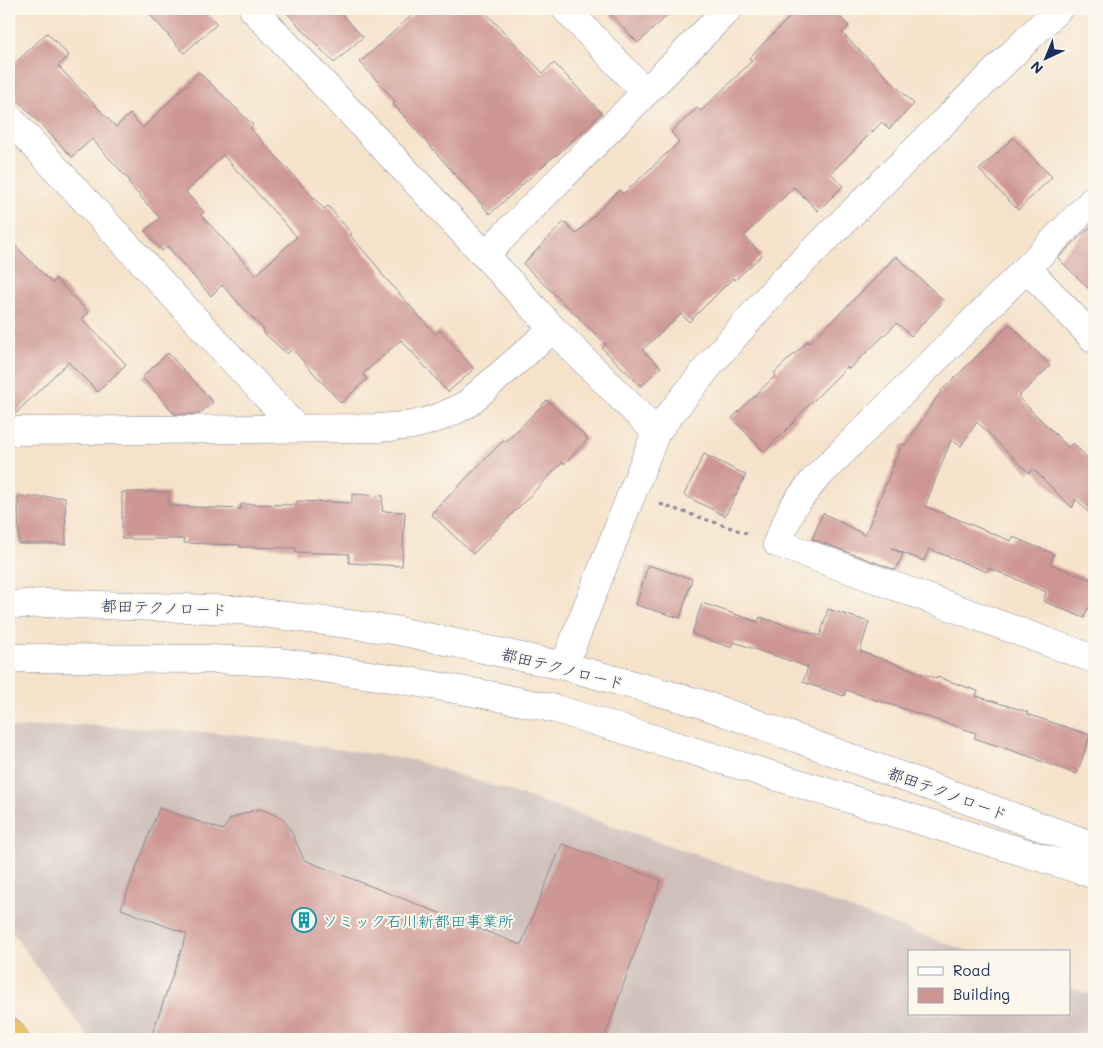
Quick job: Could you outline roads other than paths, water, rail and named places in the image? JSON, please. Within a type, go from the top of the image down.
[{"type":"highway","points":[[9,1031],[15,1039]]},
{"type":"street","points":[[253,9],[553,329],[656,432]]},
{"type":"street","points":[[566,9],[645,92]]},
{"type":"street","points":[[484,254],[728,9]]},
{"type":"street","points":[[564,666],[656,432],[712,362],[779,285],[1058,9]]},
{"type":"street","points":[[9,118],[296,428]]},
{"type":"street","points":[[1094,199],[814,480],[793,507],[776,543],[1094,658]]},
{"type":"street","points":[[1027,268],[1094,339]]},
{"type":"street","points":[[9,431],[376,428],[411,425],[436,419],[468,404],[553,329]]},
{"type":"street","name":"都田テクノロード","points":[[9,605],[45,603],[239,610],[394,630],[564,666],[699,703],[1094,846]]},
{"type":"street","name":"都田テクノロード","points":[[9,658],[210,659],[280,662],[391,678],[489,695],[556,709],[1094,875]]},
{"type":"place","name":"ソミック石川新都田事業所","points":[[304,920]]}]
